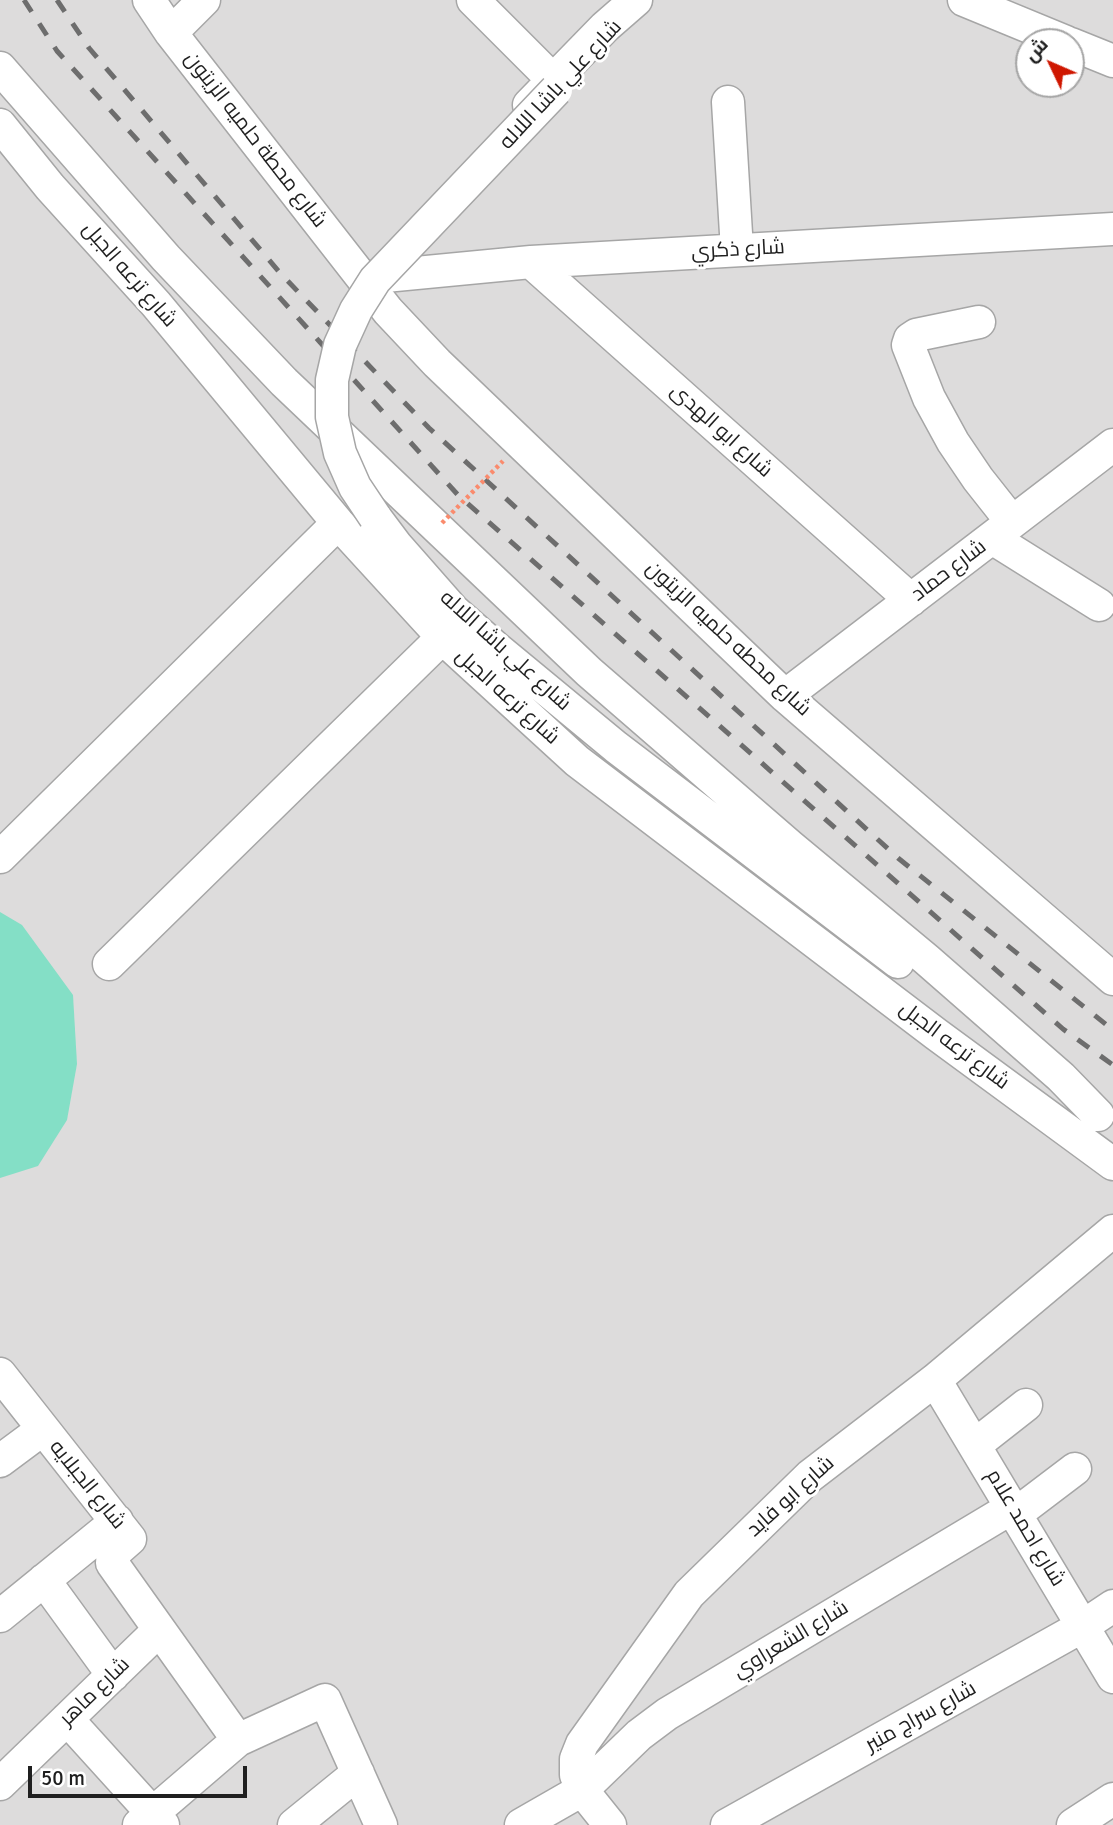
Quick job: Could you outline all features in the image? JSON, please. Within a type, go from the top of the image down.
[{"type":"street","name":"شارع محطة حلميه الزيتون","points":[[149,0],[171,33],[364,278]]},
{"type":"street","points":[[171,33],[204,0]]},
{"type":"street","points":[[473,0],[554,85]]},
{"type":"street","name":"شارع علي باشا اللاله","points":[[364,278],[639,0]]},
{"type":"street","points":[[964,0],[1032,28]]},
{"type":"street","points":[[1085,50],[1113,61]]},
{"type":"street","name":"شارع ترعه الجبل","points":[[0,68],[166,258],[293,391],[589,672],[790,846],[926,959],[1060,1077],[1105,1121]]},
{"type":"street","name":"شارع علي باشا اللاله","points":[[554,85],[375,280],[356,310],[340,345],[332,380],[332,417],[340,453],[355,487],[396,545],[454,611],[495,647],[616,747],[1105,1121]]},
{"type":"street","points":[[729,102],[737,250]]},
{"type":"street","name":"شارع ترعه الجبل","points":[[0,125],[50,187],[156,304],[338,523],[443,637],[577,761],[936,1034],[1113,1164]]},
{"type":"street","name":"شارع ذكري","points":[[364,278],[531,262],[1113,229]]},
{"type":"street","name":"شارع ابو الهدى","points":[[531,262],[911,600]]},
{"type":"street","name":"شارع محطه حلميه الزيتون","points":[[364,278],[388,311],[437,363],[785,696],[1113,979]]},
{"type":"street","points":[[979,322],[916,335],[910,339],[908,345],[929,398],[953,442],[978,479],[1002,530],[1098,605]]},
{"type":"street","name":"شارع حماد","points":[[785,696],[1113,445]]},
{"type":"street","points":[[0,856],[338,523]]},
{"type":"street","points":[[109,964],[443,637]]},
{"type":"street","name":"شارع ابو فايد","points":[[582,1790],[576,1775],[576,1759],[582,1744],[689,1594],[810,1476],[935,1380],[1113,1231]]},
{"type":"street","name":"شارع الجبلايه","points":[[0,1374],[130,1539],[113,1554],[112,1563],[159,1630]]},
{"type":"street","name":"شارع احمد علام","points":[[935,1380],[1113,1677]]},
{"type":"street","points":[[975,1445],[1026,1405]]},
{"type":"street","points":[[0,1461],[43,1429]]},
{"type":"street","name":"شارع الشعراوي","points":[[521,1825],[582,1790],[639,1735],[667,1714],[1015,1510],[1075,1469]]},
{"type":"street","points":[[0,1616],[117,1521]]},
{"type":"street","points":[[44,1580],[113,1675]]},
{"type":"street","name":"شارع سراج منير","points":[[727,1825],[1083,1626],[1113,1606]]},
{"type":"street","points":[[159,1630],[239,1740]]},
{"type":"street","name":"شارع ماهر","points":[[0,1784],[159,1630]]},
{"type":"street","points":[[67,1719],[152,1821],[239,1740],[325,1700],[381,1825]]},
{"type":"street","points":[[294,1825],[358,1773]]},
{"type":"street","points":[[582,1790],[610,1825]]},
{"type":"street","points":[[1073,1825],[1113,1799]]},
{"type":"path","points":[[442,523],[503,461]]},
{"type":"shaded area","points":[[0,0],[1113,0],[1113,1825],[0,1825]]},
{"type":"green space","points":[[0,912],[22,925],[73,995],[77,1064],[67,1120],[38,1166],[0,1178]]},
{"type":"railway","points":[[24,0],[57,51],[458,495],[1063,1029],[1113,1065]]},
{"type":"railway","points":[[57,0],[89,48],[281,274],[429,428],[898,858],[1113,1030]]}]
